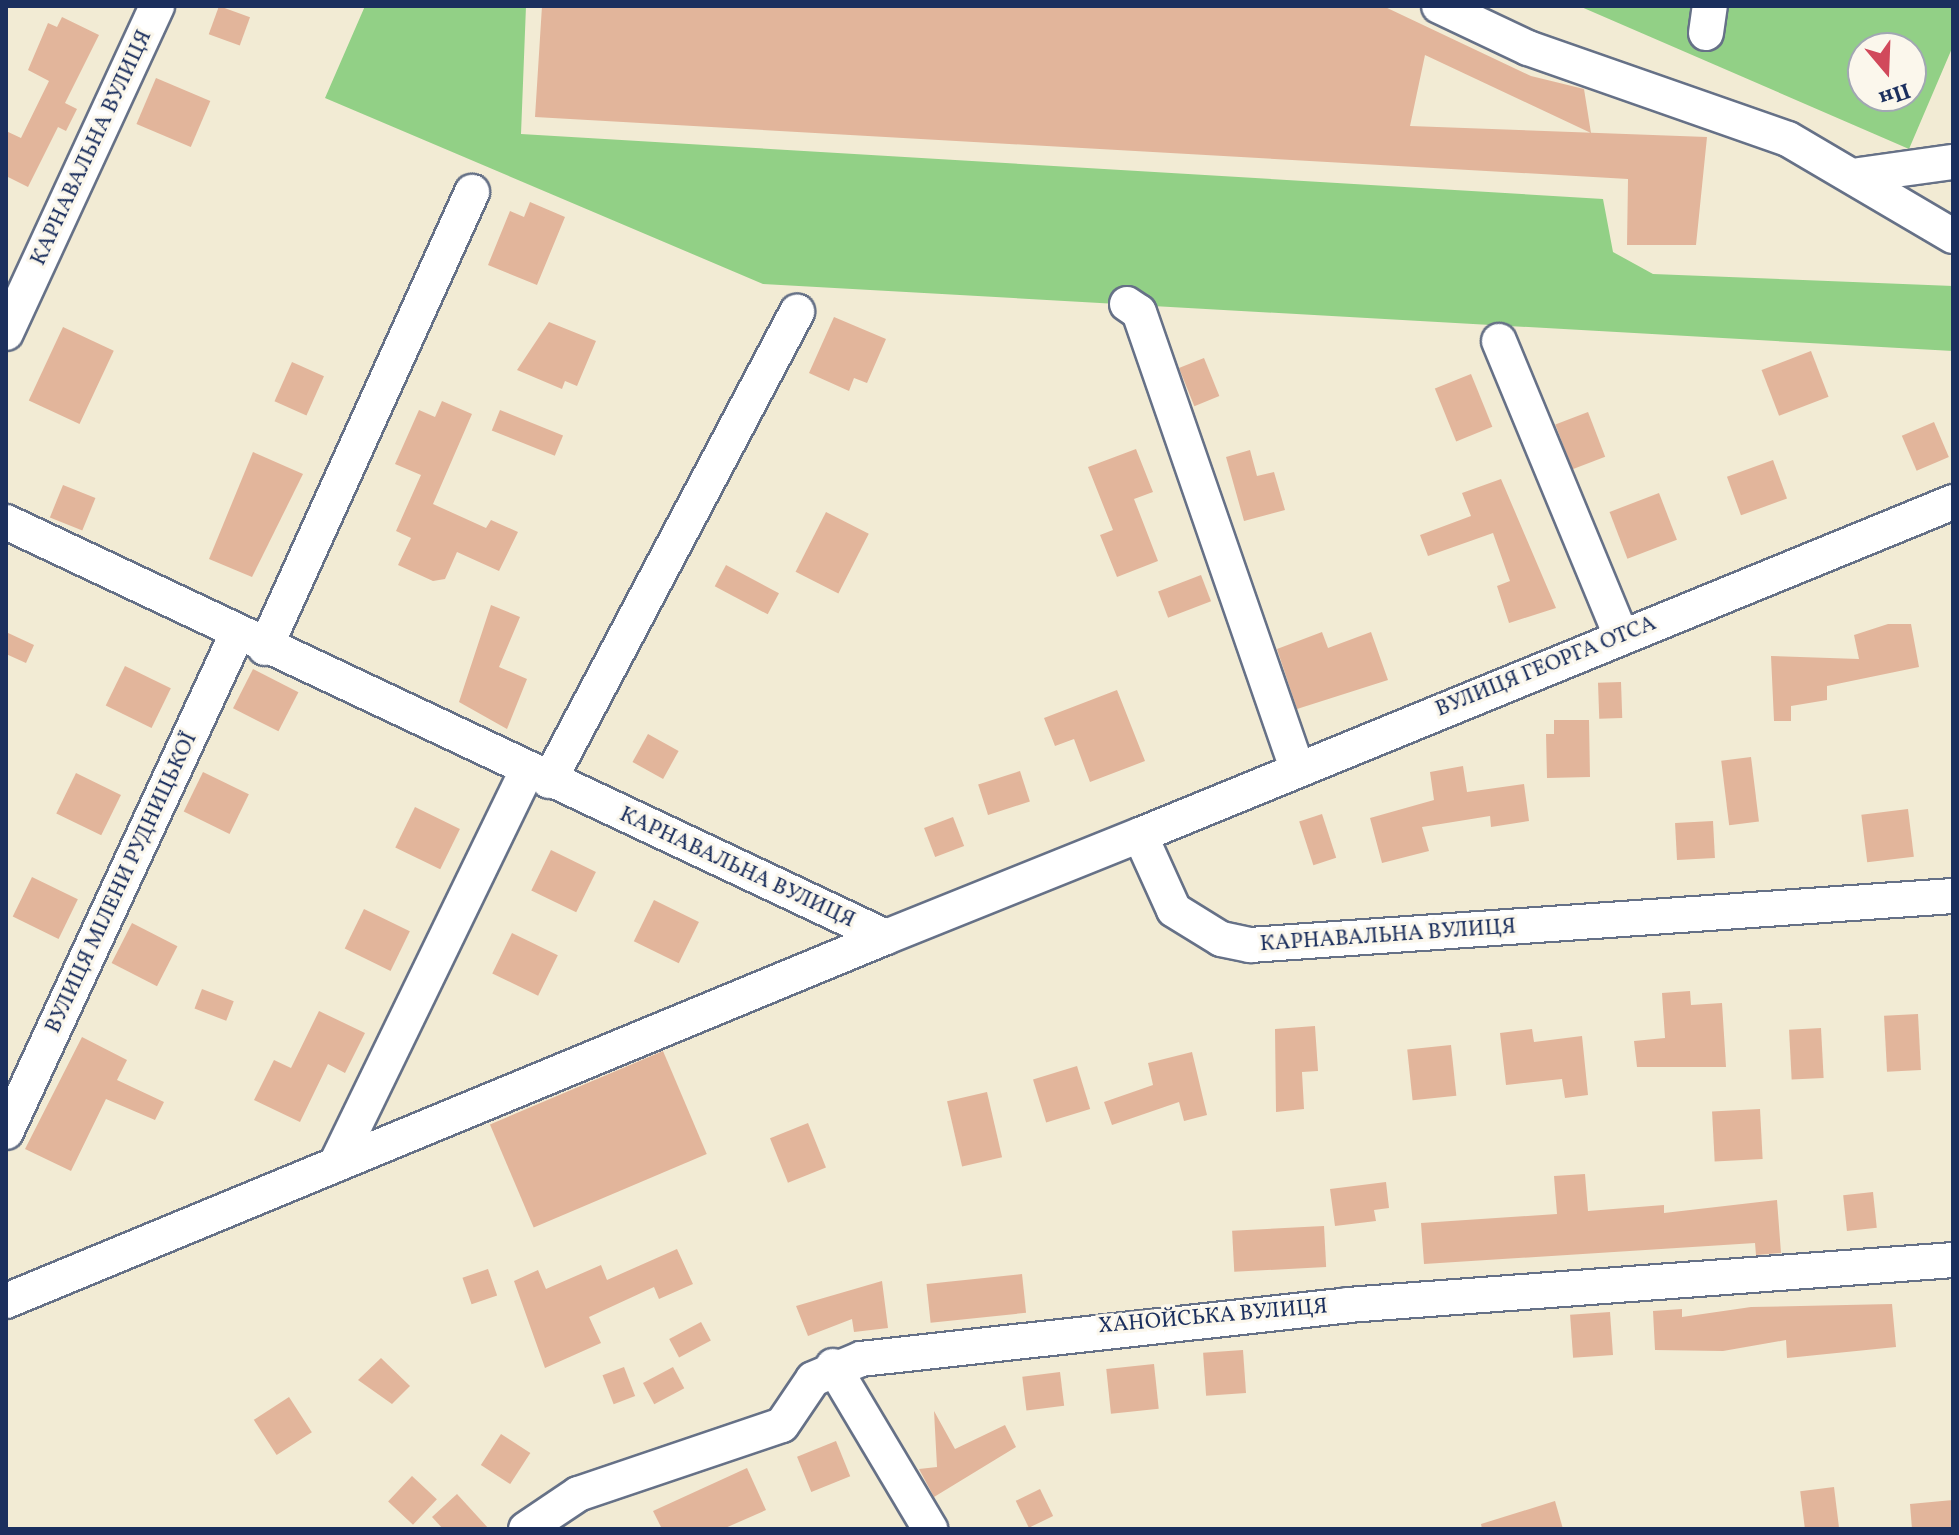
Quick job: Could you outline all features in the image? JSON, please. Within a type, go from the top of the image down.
[{"type":"street","name":"КАРНАВАЛЬНА ВУЛИЦЯ","points":[[6,333],[157,6]]},
{"type":"street","points":[[1439,6],[1528,48],[1788,139],[1859,175],[1953,236]]},
{"type":"street","points":[[1859,175],[1953,162]]},
{"type":"street","points":[[251,641],[472,192]]},
{"type":"street","points":[[1127,304],[1139,312],[1297,769]]},
{"type":"street","points":[[336,1164],[538,776],[797,312]]},
{"type":"street","points":[[1499,341],[1621,636]]},
{"type":"street","name":"ВУЛИЦЯ ГЕОРГА ОТСА","points":[[1140,835],[1953,502]]},
{"type":"street","name":"КАРНАВАЛЬНА ВУЛИЦЯ","points":[[6,522],[251,641],[886,937]]},
{"type":"street","name":"ВУЛИЦЯ МІЛЕНИ РУДНИЦЬКОЇ","points":[[6,1132],[251,641]]},
{"type":"street","name":"КАРНАВАЛЬНА ВУЛИЦЯ","points":[[1140,835],[1174,910],[1221,939],[1250,945],[1953,896]]},
{"type":"street","points":[[6,1301],[1140,835]]},
{"type":"street","name":"ХАНОЙСЬКА ВУЛИЦЯ","points":[[833,1366],[1058,1332],[1953,1260]]},
{"type":"street","points":[[526,1529],[578,1494],[782,1425],[813,1379],[833,1366],[930,1529]]},
{"type":"green space","points":[[365,6],[526,6],[521,134],[1603,199],[1613,252],[1653,274],[1953,286],[1953,351],[763,284],[325,98]]},
{"type":"green space","points":[[1579,6],[1953,6],[1953,46],[1927,107],[1927,32],[1847,32],[1847,112],[1925,112],[1909,149]]},
{"type":"building","points":[[219,6],[250,17],[240,45],[209,34]]},
{"type":"building","points":[[542,6],[1383,6],[1531,76],[1584,89],[1591,133],[1707,137],[1696,245],[1627,245],[1628,179],[535,117]],"holes":[[[1425,55],[1590,133],[1410,126]]]},
{"type":"building","points":[[62,17],[99,35],[65,103],[77,109],[66,131],[58,127],[28,187],[6,176],[6,131],[21,138],[49,81],[28,70],[48,23],[57,27]]},
{"type":"building","points":[[156,78],[210,101],[191,147],[136,124]]},
{"type":"building","points":[[530,202],[565,217],[537,285],[488,265],[510,211],[524,217]]},
{"type":"building","points":[[834,317],[886,339],[867,383],[854,378],[849,391],[809,373]]},
{"type":"building","points":[[549,322],[596,341],[577,386],[565,381],[562,389],[517,370]]},
{"type":"building","points":[[63,327],[114,351],[80,424],[29,400]]},
{"type":"building","points":[[1811,351],[1829,397],[1779,416],[1762,370]]},
{"type":"building","points":[[1204,358],[1219,396],[1194,406],[1179,368]]},
{"type":"building","points":[[292,362],[324,376],[306,416],[275,401]]},
{"type":"building","points":[[1471,374],[1492,427],[1456,441],[1435,389]]},
{"type":"building","points":[[442,401],[472,414],[433,504],[486,528],[491,520],[518,532],[499,571],[457,552],[445,579],[433,581],[398,565],[411,538],[396,531],[421,475],[395,464],[419,410],[435,417]]},
{"type":"building","points":[[500,410],[563,435],[555,456],[492,430]]},
{"type":"building","points":[[1588,412],[1605,457],[1573,469],[1555,425]]},
{"type":"building","points":[[1934,422],[1949,457],[1917,471],[1902,436]]},
{"type":"building","points":[[1136,449],[1153,492],[1134,499],[1158,561],[1117,577],[1100,535],[1113,530],[1088,467]]},
{"type":"building","points":[[1250,450],[1257,476],[1274,472],[1285,510],[1244,521],[1226,457]]},
{"type":"building","points":[[253,452],[303,474],[252,577],[209,559]]},
{"type":"building","points":[[1773,460],[1787,499],[1741,515],[1727,477]]},
{"type":"building","points":[[1501,479],[1556,608],[1509,623],[1497,586],[1510,581],[1493,533],[1428,556],[1420,535],[1471,516],[1462,493]]},
{"type":"building","points":[[63,485],[95,498],[82,531],[50,517]]},
{"type":"building","points":[[1659,493],[1677,540],[1627,559],[1610,512]]},
{"type":"building","points":[[826,512],[869,534],[838,593],[796,572]]},
{"type":"building","points":[[726,565],[779,593],[768,614],[715,586]]},
{"type":"building","points":[[1201,575],[1211,601],[1168,618],[1158,591]]},
{"type":"building","points":[[491,605],[520,617],[499,667],[527,679],[507,729],[459,702]]},
{"type":"building","points":[[1888,624],[1911,624],[1919,667],[1827,686],[1827,700],[1791,706],[1791,721],[1774,721],[1771,656],[1859,659],[1854,635]]},
{"type":"building","points":[[6,632],[34,645],[26,663],[6,654]]},
{"type":"building","points":[[1322,632],[1328,648],[1371,632],[1388,680],[1297,709],[1277,649]]},
{"type":"building","points":[[125,666],[171,688],[152,728],[106,706]]},
{"type":"building","points":[[253,669],[298,692],[278,731],[233,708]]},
{"type":"building","points":[[1621,682],[1622,718],[1599,719],[1598,683]]},
{"type":"building","points":[[1117,690],[1145,761],[1090,782],[1074,739],[1055,746],[1044,718]]},
{"type":"building","points":[[1554,720],[1589,720],[1590,777],[1547,778],[1546,734],[1554,734]]},
{"type":"building","points":[[648,734],[679,751],[663,779],[632,762]]},
{"type":"building","points":[[1751,757],[1759,822],[1729,825],[1721,761]]},
{"type":"building","points":[[1463,766],[1467,792],[1524,784],[1529,821],[1491,827],[1490,816],[1422,827],[1429,851],[1382,863],[1370,818],[1434,800],[1430,772]]},
{"type":"building","points":[[1020,771],[1030,801],[988,815],[978,785]]},
{"type":"building","points":[[203,772],[249,794],[230,834],[184,812]]},
{"type":"building","points":[[76,773],[121,795],[101,835],[56,813]]},
{"type":"building","points":[[415,807],[460,829],[440,869],[395,847]]},
{"type":"building","points":[[1908,809],[1914,857],[1867,862],[1861,815]]},
{"type":"building","points":[[1322,814],[1336,858],[1313,865],[1299,821]]},
{"type":"building","points":[[953,817],[964,846],[935,857],[924,828]]},
{"type":"building","points":[[1713,821],[1715,858],[1677,860],[1675,823]]},
{"type":"building","points":[[551,850],[596,872],[576,912],[531,890]]},
{"type":"building","points":[[32,877],[78,899],[59,939],[13,917]]},
{"type":"building","points":[[654,900],[699,922],[679,963],[634,941]]},
{"type":"building","points":[[364,909],[410,931],[391,971],[345,949]]},
{"type":"building","points":[[132,923],[177,946],[157,986],[112,963]]},
{"type":"building","points":[[512,933],[558,955],[538,996],[492,973]]},
{"type":"building","points":[[202,989],[234,1001],[226,1021],[194,1009]]},
{"type":"building","points":[[1690,991],[1691,1005],[1722,1003],[1726,1067],[1637,1067],[1634,1041],[1665,1038],[1662,993]]},
{"type":"building","points":[[319,1011],[365,1033],[345,1073],[328,1064],[300,1122],[254,1100],[274,1060],[291,1068]]},
{"type":"building","points":[[1918,1014],[1921,1070],[1887,1072],[1884,1016]]},
{"type":"building","points":[[1315,1026],[1318,1071],[1302,1072],[1304,1109],[1276,1112],[1275,1029]]},
{"type":"building","points":[[1821,1028],[1824,1078],[1792,1080],[1789,1030]]},
{"type":"building","points":[[1532,1029],[1534,1042],[1582,1036],[1588,1095],[1565,1098],[1562,1079],[1506,1085],[1500,1033]]},
{"type":"building","points":[[82,1037],[127,1060],[117,1080],[164,1102],[155,1120],[106,1099],[71,1171],[25,1149]]},
{"type":"building","points":[[1451,1045],[1456,1096],[1413,1100],[1407,1050]]},
{"type":"building","points":[[663,1051],[707,1154],[534,1228],[490,1124]]},
{"type":"building","points":[[1192,1052],[1207,1115],[1184,1121],[1179,1102],[1112,1125],[1104,1102],[1153,1085],[1148,1063]]},
{"type":"building","points":[[1077,1066],[1090,1109],[1046,1122],[1033,1079]]},
{"type":"building","points":[[987,1092],[1002,1157],[962,1167],[947,1101]]},
{"type":"building","points":[[1760,1109],[1763,1159],[1715,1161],[1712,1112]]},
{"type":"building","points":[[808,1123],[826,1168],[788,1183],[770,1138]]},
{"type":"building","points":[[1585,1174],[1588,1211],[1664,1205],[1664,1213],[1777,1200],[1781,1253],[1756,1255],[1755,1243],[1424,1264],[1421,1223],[1557,1214],[1554,1176]]},
{"type":"building","points":[[1386,1182],[1389,1208],[1374,1210],[1376,1221],[1335,1226],[1330,1189]]},
{"type":"building","points":[[1873,1192],[1877,1228],[1847,1231],[1843,1195]]},
{"type":"building","points":[[1324,1226],[1326,1267],[1234,1272],[1232,1231]]},
{"type":"building","points":[[677,1249],[693,1284],[659,1299],[654,1287],[589,1317],[601,1343],[545,1368],[514,1281],[538,1270],[546,1289],[601,1265],[607,1280]]},
{"type":"building","points":[[488,1269],[497,1295],[472,1304],[462,1278]]},
{"type":"building","points":[[1022,1274],[1026,1313],[931,1323],[927,1284]]},
{"type":"building","points":[[882,1281],[888,1328],[854,1332],[852,1319],[808,1336],[796,1306]]},
{"type":"building","points":[[1892,1304],[1896,1347],[1787,1358],[1786,1340],[1723,1351],[1655,1350],[1653,1311],[1682,1309],[1682,1317],[1751,1307]]},
{"type":"building","points":[[1610,1312],[1613,1355],[1573,1358],[1570,1315]]},
{"type":"building","points":[[701,1322],[711,1341],[679,1357],[669,1339]]},
{"type":"building","points":[[1243,1350],[1246,1393],[1206,1396],[1203,1353]]},
{"type":"building","points":[[381,1358],[410,1386],[392,1404],[358,1380]]},
{"type":"building","points":[[1154,1364],[1159,1409],[1111,1414],[1106,1369]]},
{"type":"building","points":[[624,1367],[635,1396],[614,1404],[603,1375]]},
{"type":"building","points":[[673,1367],[684,1388],[654,1404],[643,1383]]},
{"type":"building","points":[[1060,1372],[1064,1406],[1026,1410],[1022,1377]]},
{"type":"building","points":[[289,1397],[312,1432],[277,1455],[254,1420]]},
{"type":"building","points":[[934,1411],[955,1449],[1005,1425],[1016,1447],[934,1497],[919,1469],[937,1467]]},
{"type":"building","points":[[501,1434],[530,1453],[510,1484],[481,1465]]},
{"type":"building","points":[[836,1441],[850,1476],[811,1492],[797,1457]]},
{"type":"building","points":[[747,1468],[766,1510],[723,1529],[662,1529],[653,1511]]},
{"type":"building","points":[[412,1476],[437,1499],[413,1525],[388,1502]]},
{"type":"building","points":[[1834,1487],[1839,1529],[1805,1529],[1800,1491]]},
{"type":"building","points":[[1040,1489],[1053,1516],[1029,1528],[1016,1501]]},
{"type":"building","points":[[457,1494],[489,1529],[443,1529],[432,1517]]},
{"type":"building","points":[[1953,1500],[1953,1529],[1912,1529],[1910,1504]]},
{"type":"building","points":[[1555,1501],[1563,1529],[1482,1529],[1481,1524]]}]
